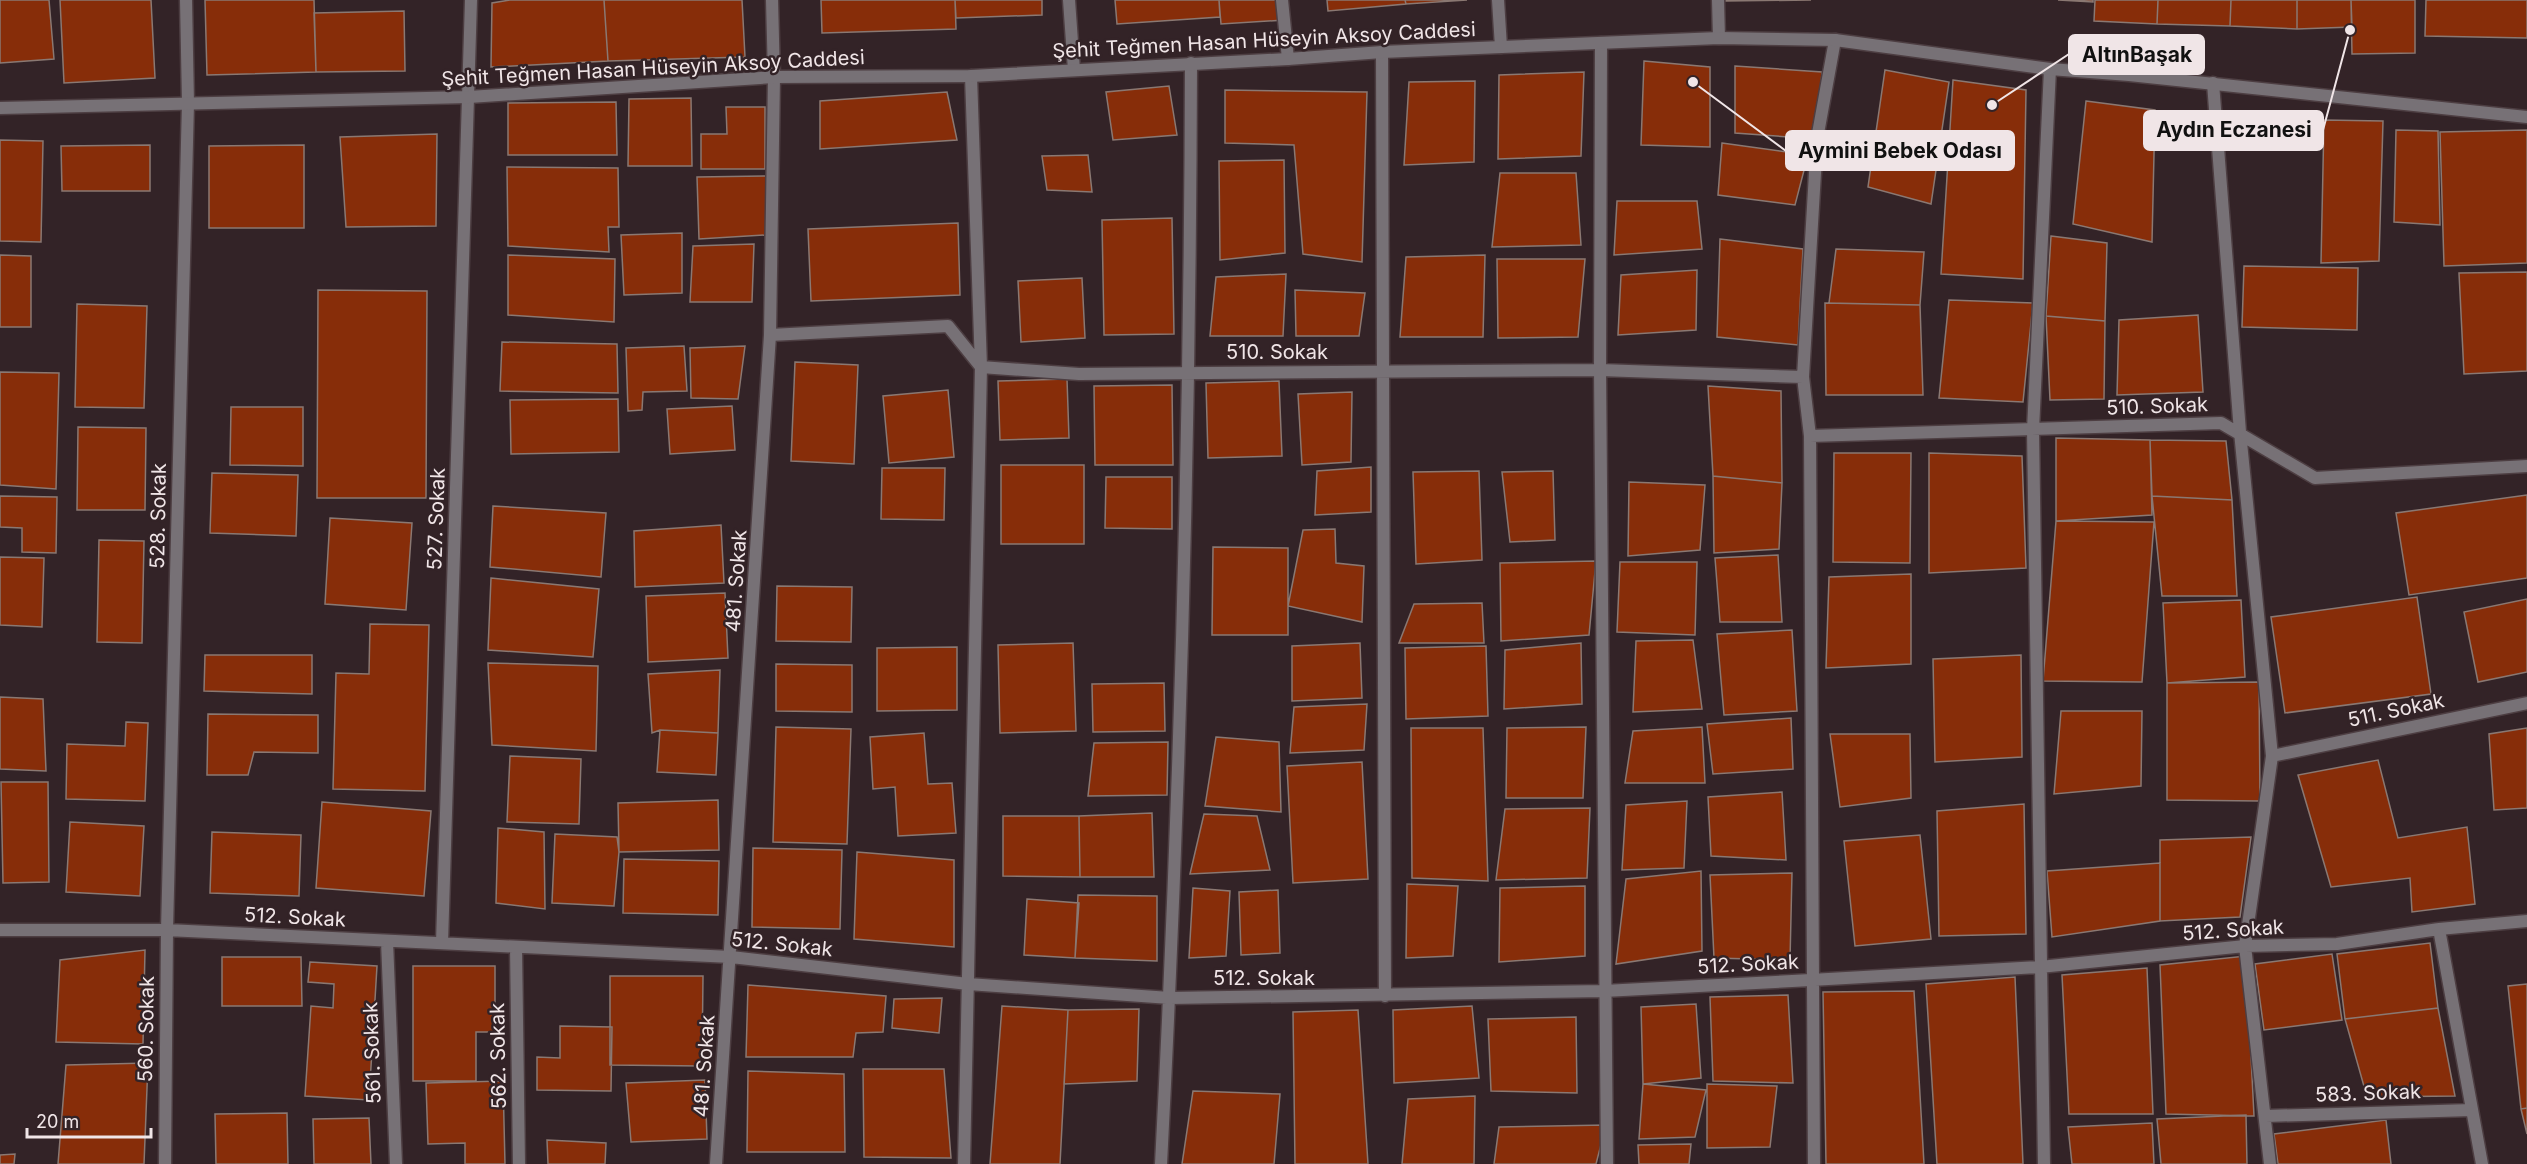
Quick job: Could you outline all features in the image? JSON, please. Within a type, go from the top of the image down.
[{"type":"street","name":"528. Sokak","points":[[167,930],[188,103],[186,0]]},
{"type":"street","name":"527. Sokak","points":[[442,943],[471,0]]},
{"type":"street","name":"481. Sokak","points":[[716,1164],[770,335],[774,77],[772,0]]},
{"type":"street","points":[[1069,0],[1074,70]]},
{"type":"street","points":[[1282,0],[1288,59]]},
{"type":"street","points":[[1498,0],[1501,47]]},
{"type":"street","points":[[1718,0],[1719,38]]},
{"type":"street","name":"Şehit Teğmen Hasan Hüseyin Aksoy Caddesi","points":[[0,108],[469,97],[774,77],[971,76],[1382,52],[1719,38],[1835,40],[2050,69],[2213,83],[2527,117]]},
{"type":"street","points":[[1814,1164],[1811,980],[1810,436],[1803,376],[1817,139],[1835,40]]},
{"type":"street","points":[[1602,43],[1600,370],[1607,1164]]},
{"type":"street","points":[[1382,52],[1384,996]]},
{"type":"street","points":[[1161,1164],[1170,998],[1190,371],[1191,63]]},
{"type":"street","points":[[2044,1164],[2033,430],[2050,69]]},
{"type":"street","points":[[964,1164],[981,367],[971,76]]},
{"type":"street","points":[[2213,83],[2240,432],[2272,756],[2245,946],[2271,1164]]},
{"type":"street","points":[[770,335],[948,326],[981,367]]},
{"type":"street","name":"510. Sokak","points":[[981,367],[1079,374],[1190,371],[1600,370],[1803,376]]},
{"type":"street","name":"510. Sokak","points":[[1810,436],[2221,423],[2240,432],[2315,478],[2527,466]]},
{"type":"street","name":"511. Sokak","points":[[2272,756],[2527,703]]},
{"type":"street","name":"512. Sokak","points":[[0,930],[167,930],[731,957],[968,984],[1170,998],[1604,991],[1811,980],[2040,967],[2245,946],[2337,944],[2439,929],[2527,921]]},
{"type":"street","points":[[2439,929],[2482,1164]]},
{"type":"street","name":"560. Sokak","points":[[165,1164],[167,930]]},
{"type":"street","name":"561. Sokak","points":[[387,941],[396,1164]]},
{"type":"street","name":"562. Sokak","points":[[516,947],[519,1164]]},
{"type":"street","name":"583. Sokak","points":[[2266,1116],[2472,1110]]},
{"type":"building","points":[[0,0],[49,0],[54,59],[0,63]]},
{"type":"building","points":[[60,0],[151,0],[155,78],[64,83]]},
{"type":"building","points":[[205,0],[314,0],[316,72],[207,75]]},
{"type":"building","points":[[510,0],[604,0],[608,61],[491,67],[492,3]]},
{"type":"building","points":[[604,0],[742,0],[745,57],[608,61]]},
{"type":"building","points":[[821,0],[955,0],[956,29],[822,33]]},
{"type":"building","points":[[955,0],[1042,0],[1042,15],[956,18]]},
{"type":"building","points":[[1115,0],[1219,0],[1220,17],[1117,24]]},
{"type":"building","points":[[1219,0],[1282,0],[1284,20],[1221,24]]},
{"type":"building","points":[[1327,0],[1405,0],[1406,4],[1328,11]]},
{"type":"building","points":[[1405,0],[1467,0],[1406,4]]},
{"type":"building","points":[[1726,0],[1811,0],[1726,1]]},
{"type":"building","points":[[2058,0],[2093,0],[2093,2]]},
{"type":"building","points":[[2095,0],[2158,0],[2157,24],[2094,21]]},
{"type":"building","points":[[2158,0],[2231,0],[2230,26],[2157,24]]},
{"type":"building","points":[[2231,0],[2297,0],[2297,29],[2230,26]]},
{"type":"building","points":[[2297,0],[2351,0],[2352,27],[2297,29]]},
{"type":"building","points":[[2351,0],[2415,0],[2415,53],[2352,54]]},
{"type":"building","points":[[2426,0],[2527,0],[2527,38],[2425,36]]},
{"type":"building","points":[[404,11],[405,71],[316,72],[314,13]]},
{"type":"building","points":[[1644,61],[1710,67],[1710,147],[1641,145]]},
{"type":"building","points":[[1735,66],[1822,72],[1817,139],[1735,133]]},
{"type":"building","points":[[1885,70],[1949,82],[1931,204],[1868,187]]},
{"type":"building","points":[[1584,72],[1581,156],[1498,159],[1499,75]]},
{"type":"building","points":[[1953,80],[2026,90],[2023,279],[1941,274]]},
{"type":"building","points":[[1475,81],[1474,162],[1404,165],[1409,82]]},
{"type":"building","points":[[1169,86],[1177,135],[1113,140],[1106,92]]},
{"type":"building","points":[[1225,90],[1367,92],[1362,262],[1303,254],[1294,145],[1225,143]]},
{"type":"building","points":[[947,92],[957,140],[820,149],[820,101]]},
{"type":"building","points":[[691,98],[692,166],[628,166],[629,99]]},
{"type":"building","points":[[2086,101],[2155,110],[2152,242],[2073,224]]},
{"type":"building","points":[[616,102],[617,155],[508,155],[508,103]]},
{"type":"building","points":[[726,107],[765,107],[765,169],[701,169],[701,134],[727,134]]},
{"type":"building","points":[[2324,120],[2383,121],[2379,261],[2321,263]]},
{"type":"building","points":[[2396,130],[2438,131],[2440,225],[2394,222]]},
{"type":"building","points":[[2527,130],[2527,263],[2444,266],[2440,132]]},
{"type":"building","points":[[437,134],[436,226],[346,227],[340,137]]},
{"type":"building","points":[[0,140],[43,141],[41,242],[0,241]]},
{"type":"building","points":[[1722,143],[1808,155],[1795,205],[1718,195]]},
{"type":"building","points":[[150,145],[150,191],[62,191],[61,146]]},
{"type":"building","points":[[304,145],[304,228],[209,228],[209,146]]},
{"type":"building","points":[[1088,155],[1092,192],[1047,190],[1042,156]]},
{"type":"building","points":[[1284,160],[1285,253],[1220,260],[1219,161]]},
{"type":"building","points":[[507,167],[618,168],[619,227],[608,227],[609,252],[508,246]]},
{"type":"building","points":[[1500,173],[1576,173],[1581,245],[1492,247]]},
{"type":"building","points":[[767,176],[766,235],[699,239],[697,177]]},
{"type":"building","points":[[1617,201],[1697,201],[1702,249],[1614,255]]},
{"type":"building","points":[[1172,218],[1174,334],[1104,335],[1102,220]]},
{"type":"building","points":[[958,223],[960,295],[811,301],[808,229]]},
{"type":"building","points":[[682,233],[682,293],[624,295],[621,235]]},
{"type":"building","points":[[2051,236],[2107,243],[2105,321],[2046,316]]},
{"type":"building","points":[[1720,239],[1803,249],[1798,345],[1717,337]]},
{"type":"building","points":[[754,244],[752,302],[690,302],[693,246]]},
{"type":"building","points":[[1836,249],[1924,252],[1920,305],[1829,303]]},
{"type":"building","points":[[0,255],[31,256],[31,327],[0,327]]},
{"type":"building","points":[[508,255],[615,259],[614,322],[508,315]]},
{"type":"building","points":[[1485,255],[1483,337],[1400,337],[1406,257]]},
{"type":"building","points":[[1497,259],[1585,259],[1578,337],[1498,338]]},
{"type":"building","points":[[2244,266],[2358,268],[2357,330],[2242,327]]},
{"type":"building","points":[[1697,270],[1696,330],[1618,335],[1621,275]]},
{"type":"building","points":[[2527,272],[2527,371],[2464,374],[2459,273]]},
{"type":"building","points":[[1286,274],[1283,336],[1210,336],[1216,277]]},
{"type":"building","points":[[1082,278],[1085,338],[1021,342],[1018,281]]},
{"type":"building","points":[[318,290],[427,291],[426,498],[317,498]]},
{"type":"building","points":[[1295,290],[1365,293],[1359,336],[1296,336]]},
{"type":"building","points":[[1949,300],[2033,303],[2023,402],[1939,398]]},
{"type":"building","points":[[1825,303],[1920,305],[1923,395],[1826,395]]},
{"type":"building","points":[[77,304],[147,306],[144,408],[75,407]]},
{"type":"building","points":[[2198,315],[2203,392],[2117,395],[2119,320]]},
{"type":"building","points":[[2046,316],[2105,321],[2104,399],[2050,400]]},
{"type":"building","points":[[502,342],[617,344],[618,393],[500,391]]},
{"type":"building","points":[[684,346],[687,391],[643,392],[642,410],[628,411],[626,348]]},
{"type":"building","points":[[745,346],[738,399],[691,398],[690,348]]},
{"type":"building","points":[[795,362],[858,365],[854,464],[791,461]]},
{"type":"building","points":[[0,372],[59,373],[56,489],[0,485]]},
{"type":"building","points":[[1067,379],[1069,438],[1000,440],[998,381]]},
{"type":"building","points":[[1279,381],[1282,456],[1208,458],[1206,383]]},
{"type":"building","points":[[1172,385],[1173,465],[1095,465],[1094,386]]},
{"type":"building","points":[[1708,386],[1781,391],[1782,483],[1713,476]]},
{"type":"building","points":[[948,390],[954,457],[889,463],[883,396]]},
{"type":"building","points":[[1352,392],[1351,462],[1302,465],[1298,394]]},
{"type":"building","points":[[618,399],[619,452],[511,454],[510,400]]},
{"type":"building","points":[[732,406],[735,450],[670,454],[667,409]]},
{"type":"building","points":[[231,407],[303,407],[303,466],[230,465]]},
{"type":"building","points":[[78,427],[146,428],[145,510],[77,510]]},
{"type":"building","points":[[2056,438],[2150,440],[2152,515],[2056,521]]},
{"type":"building","points":[[2150,440],[2226,441],[2232,500],[2152,496]]},
{"type":"building","points":[[1834,453],[1911,453],[1910,563],[1833,562]]},
{"type":"building","points":[[1929,453],[2022,456],[2026,568],[1929,573]]},
{"type":"building","points":[[1001,465],[1084,465],[1084,544],[1001,544]]},
{"type":"building","points":[[1371,467],[1371,512],[1315,515],[1317,471]]},
{"type":"building","points":[[882,468],[945,468],[944,520],[881,519]]},
{"type":"building","points":[[1479,471],[1482,560],[1416,564],[1413,472]]},
{"type":"building","points":[[1553,471],[1555,540],[1510,542],[1502,472]]},
{"type":"building","points":[[212,473],[298,475],[296,536],[210,533]]},
{"type":"building","points":[[1713,476],[1782,483],[1779,549],[1714,553]]},
{"type":"building","points":[[1106,477],[1172,477],[1172,529],[1105,528]]},
{"type":"building","points":[[1629,482],[1705,485],[1700,550],[1628,556]]},
{"type":"building","points":[[2527,495],[2527,578],[2409,595],[2396,513]]},
{"type":"building","points":[[0,496],[57,497],[56,553],[22,552],[22,528],[0,527]]},
{"type":"building","points":[[2152,496],[2232,500],[2237,596],[2162,596]]},
{"type":"building","points":[[493,506],[606,513],[601,577],[490,567]]},
{"type":"building","points":[[330,518],[412,523],[406,610],[325,604]]},
{"type":"building","points":[[2056,521],[2154,522],[2142,682],[2043,681]]},
{"type":"building","points":[[721,525],[724,583],[635,587],[634,531]]},
{"type":"building","points":[[1335,529],[1336,563],[1364,566],[1362,622],[1288,606],[1303,530]]},
{"type":"building","points":[[99,540],[144,541],[142,643],[97,642]]},
{"type":"building","points":[[1213,547],[1288,548],[1288,635],[1212,635]]},
{"type":"building","points":[[1778,555],[1782,622],[1720,622],[1715,558]]},
{"type":"building","points":[[0,557],[44,558],[42,627],[0,625]]},
{"type":"building","points":[[1596,561],[1589,635],[1501,641],[1500,563]]},
{"type":"building","points":[[1620,562],[1697,562],[1695,635],[1617,632]]},
{"type":"building","points":[[1911,574],[1911,664],[1826,668],[1829,577]]},
{"type":"building","points":[[491,578],[599,589],[593,657],[488,650]]},
{"type":"building","points":[[777,586],[852,587],[851,642],[776,641]]},
{"type":"building","points":[[725,593],[728,658],[648,662],[646,596]]},
{"type":"building","points":[[2417,597],[2431,694],[2285,713],[2271,617]]},
{"type":"building","points":[[2527,599],[2527,672],[2478,682],[2464,612]]},
{"type":"building","points":[[2241,600],[2245,677],[2167,683],[2163,603]]},
{"type":"building","points":[[1482,603],[1484,643],[1399,643],[1414,604]]},
{"type":"building","points":[[370,624],[429,625],[425,791],[333,789],[336,673],[369,674]]},
{"type":"building","points":[[1792,630],[1797,711],[1724,715],[1717,634]]},
{"type":"building","points":[[1693,640],[1702,709],[1633,712],[1636,641]]},
{"type":"building","points":[[1073,643],[1076,731],[1000,733],[998,645]]},
{"type":"building","points":[[1360,643],[1362,698],[1292,701],[1292,646]]},
{"type":"building","points":[[1581,643],[1582,704],[1504,709],[1505,650]]},
{"type":"building","points":[[1486,646],[1488,716],[1406,719],[1405,648]]},
{"type":"building","points":[[957,647],[957,710],[877,711],[877,648]]},
{"type":"building","points":[[205,655],[312,655],[312,694],[204,691]]},
{"type":"building","points":[[2021,655],[2022,757],[1935,762],[1933,659]]},
{"type":"building","points":[[488,663],[598,666],[596,751],[492,745]]},
{"type":"building","points":[[776,664],[852,665],[852,712],[776,711]]},
{"type":"building","points":[[720,670],[718,733],[660,730],[652,733],[648,674]]},
{"type":"building","points":[[2259,682],[2260,801],[2167,800],[2167,683]]},
{"type":"building","points":[[1164,683],[1165,731],[1093,732],[1092,684]]},
{"type":"building","points":[[0,697],[43,699],[46,771],[0,769]]},
{"type":"building","points":[[1367,704],[1364,750],[1290,753],[1294,707]]},
{"type":"building","points":[[2061,711],[2142,711],[2141,786],[2054,794]]},
{"type":"building","points":[[208,714],[318,715],[318,753],[254,752],[248,775],[207,775]]},
{"type":"building","points":[[1791,718],[1793,769],[1713,774],[1707,724]]},
{"type":"building","points":[[126,722],[148,723],[145,801],[66,799],[67,744],[125,746]]},
{"type":"building","points":[[776,727],[851,729],[847,844],[773,842]]},
{"type":"building","points":[[1586,727],[1583,798],[1506,798],[1507,728]]},
{"type":"building","points":[[1702,727],[1705,783],[1625,783],[1633,731]]},
{"type":"building","points":[[1411,728],[1483,728],[1488,881],[1412,878]]},
{"type":"building","points":[[2527,728],[2527,808],[2494,810],[2489,734]]},
{"type":"building","points":[[660,730],[718,733],[716,775],[657,772]]},
{"type":"building","points":[[924,733],[928,784],[952,783],[956,833],[898,836],[895,787],[873,789],[870,737]]},
{"type":"building","points":[[1830,734],[1910,734],[1911,798],[1840,807]]},
{"type":"building","points":[[1216,737],[1279,742],[1281,812],[1205,806]]},
{"type":"building","points":[[1168,742],[1167,795],[1088,796],[1094,743]]},
{"type":"building","points":[[510,756],[581,759],[579,824],[507,822]]},
{"type":"building","points":[[2378,760],[2398,838],[2467,827],[2475,904],[2412,912],[2410,878],[2331,887],[2298,775]]},
{"type":"building","points":[[1362,762],[1368,879],[1293,883],[1287,766]]},
{"type":"building","points":[[1,782],[48,782],[49,882],[3,883]]},
{"type":"building","points":[[1782,792],[1786,860],[1711,856],[1708,797]]},
{"type":"building","points":[[718,800],[719,850],[619,852],[618,803]]},
{"type":"building","points":[[1687,801],[1684,868],[1622,870],[1626,805]]},
{"type":"building","points":[[322,802],[431,811],[424,896],[316,888]]},
{"type":"building","points":[[2024,804],[2026,934],[1939,936],[1937,811]]},
{"type":"building","points":[[1590,808],[1587,878],[1496,880],[1505,809]]},
{"type":"building","points":[[1152,813],[1154,877],[1080,877],[1079,816]]},
{"type":"building","points":[[1204,814],[1257,816],[1270,870],[1190,874]]},
{"type":"building","points":[[1003,816],[1079,816],[1080,877],[1003,876]]},
{"type":"building","points":[[70,822],[144,826],[140,896],[66,892]]},
{"type":"building","points":[[498,828],[544,832],[545,909],[496,903]]},
{"type":"building","points":[[212,832],[301,835],[299,896],[210,893]]},
{"type":"building","points":[[555,834],[617,837],[619,852],[614,906],[552,903]]},
{"type":"building","points":[[1920,835],[1931,939],[1855,946],[1844,841]]},
{"type":"building","points":[[2251,837],[2240,917],[2160,921],[2160,840]]},
{"type":"building","points":[[753,848],[842,850],[840,929],[752,927]]},
{"type":"building","points":[[857,852],[954,860],[954,947],[854,939]]},
{"type":"building","points":[[624,859],[719,861],[718,915],[623,913]]},
{"type":"building","points":[[2160,863],[2160,921],[2052,937],[2047,871]]},
{"type":"building","points":[[1701,871],[1702,951],[1616,964],[1626,879]]},
{"type":"building","points":[[1792,873],[1790,960],[1714,958],[1710,875]]},
{"type":"building","points":[[1407,884],[1458,886],[1453,956],[1406,958]]},
{"type":"building","points":[[1585,886],[1585,956],[1499,962],[1500,888]]},
{"type":"building","points":[[1193,888],[1230,891],[1226,956],[1189,958]]},
{"type":"building","points":[[1278,890],[1280,953],[1241,955],[1239,892]]},
{"type":"building","points":[[1078,895],[1157,896],[1157,961],[1075,958]]},
{"type":"building","points":[[1027,899],[1079,903],[1075,958],[1024,955]]},
{"type":"building","points":[[2430,943],[2438,1008],[2345,1019],[2337,954]]},
{"type":"building","points":[[145,950],[143,1044],[56,1042],[60,960]]},
{"type":"building","points":[[2332,954],[2342,1020],[2264,1030],[2255,964]]},
{"type":"building","points":[[2246,956],[2254,1116],[2166,1114],[2160,965]]},
{"type":"building","points":[[222,957],[301,957],[302,1006],[222,1006]]},
{"type":"building","points":[[310,962],[377,966],[369,1100],[305,1096],[311,1006],[333,1008],[334,984],[308,982]]},
{"type":"building","points":[[413,966],[495,966],[495,1032],[476,1032],[476,1081],[413,1081]]},
{"type":"building","points":[[2147,968],[2153,1114],[2069,1114],[2062,975]]},
{"type":"building","points":[[610,976],[703,976],[702,1066],[610,1065]]},
{"type":"building","points":[[2015,977],[2023,1164],[1937,1164],[1926,984]]},
{"type":"building","points":[[2527,984],[2527,1108],[2521,1109],[2508,986]]},
{"type":"building","points":[[748,985],[886,996],[883,1032],[856,1033],[853,1057],[746,1057]]},
{"type":"building","points":[[1914,991],[1924,1164],[1826,1164],[1823,992]]},
{"type":"building","points":[[1788,995],[1793,1083],[1713,1081],[1710,997]]},
{"type":"building","points":[[942,998],[939,1033],[892,1028],[894,999]]},
{"type":"building","points":[[1696,1004],[1701,1078],[1643,1084],[1641,1007]]},
{"type":"building","points":[[1002,1006],[1068,1010],[1060,1164],[990,1164]]},
{"type":"building","points":[[1472,1006],[1479,1078],[1394,1083],[1393,1010]]},
{"type":"building","points":[[2438,1008],[2455,1096],[2367,1097],[2345,1019]]},
{"type":"building","points":[[1139,1009],[1137,1081],[1064,1084],[1068,1010]]},
{"type":"building","points":[[1358,1010],[1368,1164],[1295,1164],[1293,1012]]},
{"type":"building","points":[[1576,1017],[1577,1093],[1491,1091],[1488,1019]]},
{"type":"building","points":[[560,1026],[612,1027],[611,1091],[537,1090],[537,1057],[560,1058]]},
{"type":"building","points":[[148,1063],[144,1164],[58,1164],[66,1065]]},
{"type":"building","points":[[863,1069],[944,1069],[951,1158],[864,1157]]},
{"type":"building","points":[[748,1071],[844,1074],[845,1152],[747,1152]]},
{"type":"building","points":[[705,1080],[707,1139],[631,1142],[626,1083]]},
{"type":"building","points":[[503,1081],[505,1164],[465,1164],[465,1143],[428,1144],[426,1083]]},
{"type":"building","points":[[1643,1084],[1706,1090],[1695,1137],[1639,1139]]},
{"type":"building","points":[[1707,1084],[1777,1086],[1770,1147],[1707,1148]]},
{"type":"building","points":[[1193,1091],[1280,1094],[1274,1164],[1182,1164]]},
{"type":"building","points":[[1475,1096],[1474,1164],[1402,1164],[1408,1099]]},
{"type":"building","points":[[2527,1108],[2527,1134],[2521,1109]]},
{"type":"building","points":[[287,1113],[288,1164],[216,1164],[215,1114]]},
{"type":"building","points":[[2246,1115],[2247,1164],[2161,1164],[2157,1119]]},
{"type":"building","points":[[369,1118],[371,1164],[314,1164],[313,1119]]},
{"type":"building","points":[[2386,1120],[2391,1164],[2278,1164],[2274,1134]]},
{"type":"building","points":[[2152,1123],[2154,1164],[2072,1164],[2068,1127]]},
{"type":"building","points":[[1606,1125],[1596,1164],[1494,1164],[1499,1127]]},
{"type":"building","points":[[547,1140],[606,1143],[605,1164],[548,1164]]},
{"type":"building","points":[[1691,1144],[1689,1164],[1639,1164],[1638,1145]]},
{"type":"building","points":[[15,1154],[14,1164],[0,1164],[0,1155]]},
{"type":"place","name":"Aydın Eczanesi","points":[[2350,30]]},
{"type":"place","name":"Aymini Bebek Odası","points":[[1693,82]]},
{"type":"place","name":"AltınBaşak","points":[[1992,105]]}]
